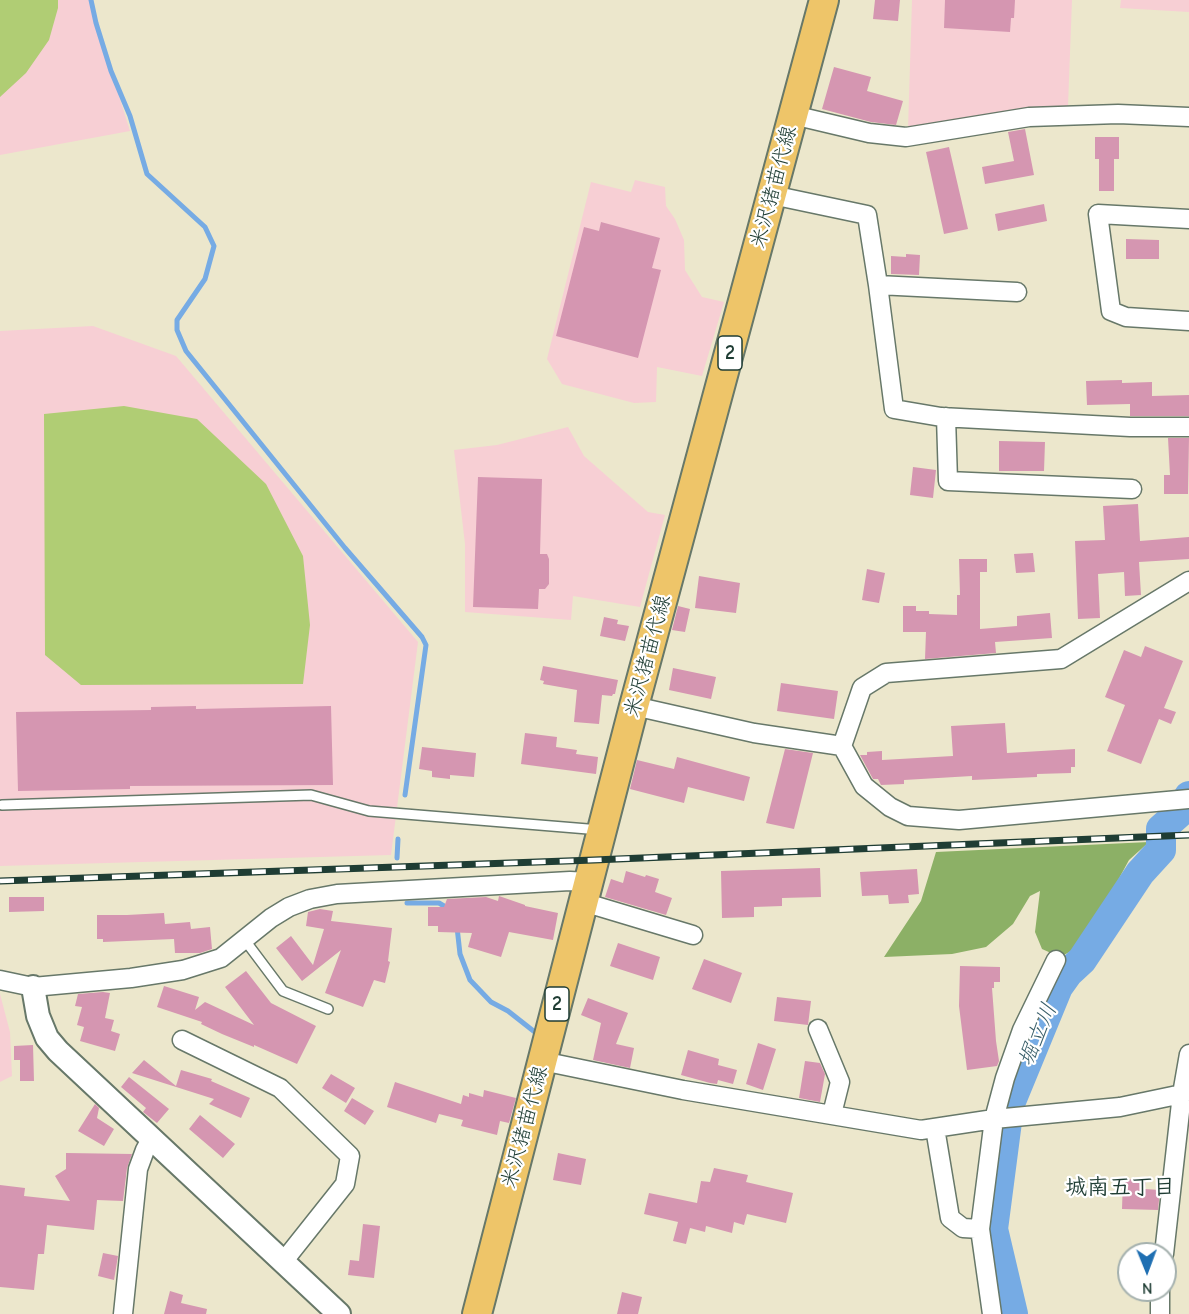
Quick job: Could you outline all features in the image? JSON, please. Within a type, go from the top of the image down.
[{"type":"main road","name":"米沢猪苗代線","points":[[477,1314],[634,706],[824,0]]},
{"type":"street","points":[[793,116],[869,133],[906,137],[1029,117],[1118,114],[1189,117]]},
{"type":"street","points":[[772,195],[867,216],[894,409],[946,417],[1130,427],[1189,427]]},
{"type":"street","points":[[1189,219],[1098,214],[1111,311],[1125,317],[1189,321]]},
{"type":"street","points":[[878,285],[1017,292]]},
{"type":"street","points":[[946,417],[948,481],[1132,489]]},
{"type":"street","points":[[1189,581],[1061,658],[886,673],[862,688],[842,746],[864,786],[890,807],[908,816],[959,820],[1189,799]]},
{"type":"street","points":[[634,706],[754,733],[842,746]]},
{"type":"street","points":[[0,980],[33,987],[131,978],[183,970],[221,957],[270,918],[289,908],[310,899],[337,894],[570,880],[586,892],[693,935]]},
{"type":"street","points":[[992,1314],[980,1229],[997,1119],[1005,1078],[1022,1030],[1056,960]]},
{"type":"street","points":[[33,987],[38,1016],[47,1038],[58,1051],[339,1314]]},
{"type":"street","points":[[818,1029],[840,1082],[832,1114]]},
{"type":"street","points":[[182,1040],[280,1088],[350,1156],[345,1184],[283,1262]]},
{"type":"street","points":[[1166,1242],[1189,1054]]},
{"type":"street","points":[[542,1061],[683,1090],[911,1129],[1120,1107],[1186,1092]]},
{"type":"street","points":[[935,1128],[950,1218],[963,1228],[980,1229]]},
{"type":"street","points":[[123,1314],[138,1169],[151,1139]]},
{"type":"lane","points":[[2,805],[311,795],[369,811],[602,830]]},
{"type":"lane","points":[[244,939],[283,991],[328,1009]]},
{"type":"shaded area","points":[[0,0],[89,0],[130,131],[0,155]]},
{"type":"shaded area","points":[[912,0],[1072,0],[1068,106],[975,118],[908,130]]},
{"type":"shaded area","points":[[1121,0],[1189,0],[1189,12],[1120,8]]},
{"type":"shaded area","points":[[635,180],[665,187],[666,206],[675,219],[684,240],[685,270],[702,297],[724,302],[702,376],[657,367],[656,402],[634,403],[562,384],[547,359],[591,182],[631,192]]},
{"type":"shaded area","points":[[93,326],[176,356],[418,642],[391,855],[0,866],[0,331]]},
{"type":"shaded area","points":[[568,427],[584,456],[648,512],[665,515],[640,607],[573,596],[571,620],[465,612],[465,544],[454,450],[497,445]]},
{"type":"shaded area","points":[[0,994],[10,1032],[12,1076],[0,1082]]},
{"type":"green space","points":[[0,0],[58,0],[58,8],[49,40],[26,73],[0,97]]},
{"type":"green space","points":[[124,406],[197,419],[266,484],[303,556],[310,625],[303,684],[81,685],[45,655],[44,414]]},
{"type":"green space","points":[[1149,842],[1129,860],[1083,945],[1060,957],[1042,949],[1035,932],[1040,891],[1030,896],[1013,924],[986,947],[952,954],[884,957],[921,901],[936,852]]},
{"type":"building","points":[[875,0],[900,0],[898,21],[873,19]]},
{"type":"building","points":[[945,0],[1015,0],[1010,32],[944,28]]},
{"type":"building","points":[[834,67],[871,77],[867,91],[903,101],[896,125],[871,122],[822,109]]},
{"type":"building","points":[[1025,129],[1034,175],[985,184],[982,167],[1014,161],[1008,132]]},
{"type":"building","points":[[1095,137],[1119,137],[1119,159],[1114,159],[1114,191],[1099,191],[1099,159],[1095,159]]},
{"type":"building","points":[[949,147],[968,229],[944,234],[926,152]]},
{"type":"building","points":[[1044,204],[1047,221],[998,231],[995,214]]},
{"type":"building","points":[[601,222],[660,238],[652,268],[661,270],[638,358],[556,336],[584,227],[599,231]]},
{"type":"building","points":[[1126,239],[1159,240],[1159,259],[1126,259]]},
{"type":"building","points":[[906,254],[920,255],[919,275],[891,274],[891,256],[906,257]]},
{"type":"building","points":[[1122,380],[1122,383],[1152,382],[1152,396],[1189,395],[1189,416],[1130,416],[1130,404],[1087,405],[1086,381]]},
{"type":"building","points":[[1168,438],[1189,438],[1188,494],[1164,494],[1164,475],[1170,475]]},
{"type":"building","points":[[999,441],[1045,442],[1044,471],[999,471]]},
{"type":"building","points":[[913,467],[936,470],[933,498],[910,495]]},
{"type":"building","points":[[478,477],[542,479],[540,554],[547,554],[549,559],[549,584],[545,589],[539,589],[538,609],[473,607]]},
{"type":"building","points":[[1138,504],[1140,541],[1189,537],[1189,559],[1139,562],[1141,595],[1125,596],[1124,572],[1098,574],[1100,618],[1078,619],[1075,541],[1105,540],[1103,506]]},
{"type":"building","points":[[1033,553],[1035,572],[1016,573],[1014,554]]},
{"type":"building","points":[[959,559],[987,559],[987,572],[980,572],[980,629],[1017,626],[1017,616],[1050,613],[1052,638],[995,642],[996,653],[925,659],[926,632],[903,632],[903,606],[916,606],[916,611],[929,611],[929,614],[957,615],[957,595],[960,595]]},
{"type":"building","points":[[867,569],[885,573],[879,603],[862,600]]},
{"type":"building","points":[[699,576],[740,583],[736,613],[695,608]]},
{"type":"building","points":[[678,606],[690,609],[685,632],[672,630]]},
{"type":"building","points":[[604,617],[618,620],[617,624],[629,626],[625,641],[600,636]]},
{"type":"building","points":[[1145,646],[1183,661],[1164,708],[1176,712],[1171,724],[1159,719],[1141,764],[1107,751],[1125,705],[1105,697],[1124,650],[1141,657]]},
{"type":"building","points":[[543,666],[618,680],[615,694],[602,695],[599,724],[574,722],[577,690],[543,684],[544,681],[540,680]]},
{"type":"building","points":[[673,668],[716,677],[711,699],[669,690]]},
{"type":"building","points":[[781,683],[838,691],[834,719],[777,711]]},
{"type":"building","points":[[196,706],[196,709],[331,706],[333,785],[130,786],[130,789],[18,791],[16,712],[151,710],[151,707]]},
{"type":"building","points":[[1005,723],[1007,753],[1075,749],[1075,767],[1071,767],[1071,773],[972,780],[972,776],[904,780],[904,784],[881,785],[878,779],[873,779],[860,755],[882,751],[882,760],[953,756],[951,726]]},
{"type":"building","points":[[525,733],[557,737],[556,747],[577,750],[576,754],[598,757],[596,774],[521,764]]},
{"type":"building","points":[[422,747],[476,753],[474,777],[450,775],[450,779],[432,777],[432,771],[419,769]]},
{"type":"building","points":[[785,749],[813,753],[794,829],[766,823]]},
{"type":"building","points":[[677,757],[750,777],[744,801],[688,787],[684,803],[630,789],[637,760],[674,769]]},
{"type":"building","points":[[820,868],[821,897],[782,898],[782,906],[754,907],[754,917],[722,918],[721,871]]},
{"type":"building","points":[[917,869],[919,894],[908,895],[909,903],[889,904],[888,895],[862,896],[860,872]]},
{"type":"building","points":[[626,871],[659,879],[655,892],[672,898],[666,915],[605,897],[611,879],[623,883]]},
{"type":"building","points":[[499,896],[525,906],[558,913],[553,940],[509,932],[501,957],[468,947],[472,933],[438,932],[438,926],[428,926],[428,907],[444,907],[447,899],[486,897],[498,901]]},
{"type":"building","points":[[9,897],[44,897],[44,911],[9,912]]},
{"type":"building","points":[[320,909],[333,911],[331,921],[392,928],[388,961],[390,962],[385,983],[374,980],[363,1007],[325,993],[341,950],[302,981],[276,948],[291,936],[313,965],[324,929],[306,926],[308,912]]},
{"type":"building","points":[[164,913],[165,924],[190,922],[191,929],[210,927],[212,949],[200,953],[175,953],[174,939],[103,942],[103,939],[97,939],[97,915]]},
{"type":"building","points":[[618,943],[660,957],[653,980],[610,966]]},
{"type":"building","points":[[704,959],[742,973],[731,1003],[692,989]]},
{"type":"building","points":[[960,966],[1000,967],[1000,982],[994,982],[994,988],[992,988],[999,1061],[997,1066],[967,1070],[959,1006]]},
{"type":"building","points":[[246,971],[271,1003],[316,1026],[297,1064],[222,1034],[201,1024],[202,1022],[157,1007],[164,986],[199,997],[195,1010],[205,1002],[254,1025],[225,987]]},
{"type":"building","points":[[110,993],[105,1018],[114,1020],[111,1031],[120,1034],[115,1051],[80,1041],[84,1027],[77,1025],[82,1007],[75,1006],[78,994]]},
{"type":"building","points":[[777,997],[811,1001],[808,1025],[774,1021]]},
{"type":"building","points":[[588,998],[628,1013],[616,1044],[634,1048],[630,1068],[593,1060],[601,1023],[581,1015]]},
{"type":"building","points":[[758,1043],[776,1049],[763,1090],[746,1084]]},
{"type":"building","points":[[33,1045],[34,1081],[20,1081],[20,1060],[14,1060],[14,1046]]},
{"type":"building","points":[[688,1050],[719,1059],[718,1065],[737,1070],[733,1084],[718,1080],[717,1084],[710,1083],[681,1075]]},
{"type":"building","points":[[144,1060],[176,1086],[181,1070],[212,1079],[211,1081],[250,1098],[241,1118],[209,1104],[214,1099],[132,1073]]},
{"type":"building","points":[[805,1061],[820,1063],[825,1074],[820,1102],[799,1098]]},
{"type":"building","points":[[331,1074],[355,1088],[346,1103],[322,1088]]},
{"type":"building","points":[[129,1077],[169,1109],[157,1123],[143,1112],[146,1108],[121,1087]]},
{"type":"building","points":[[395,1082],[461,1104],[463,1095],[469,1097],[469,1093],[483,1097],[484,1090],[516,1098],[509,1123],[500,1121],[497,1135],[461,1126],[463,1120],[439,1114],[436,1123],[387,1107]]},
{"type":"building","points":[[352,1098],[374,1111],[365,1125],[344,1111]]},
{"type":"building","points":[[95,1104],[99,1108],[97,1118],[114,1129],[104,1146],[78,1131]]},
{"type":"building","points":[[200,1115],[235,1144],[223,1158],[189,1129]]},
{"type":"building","points":[[66,1153],[132,1154],[127,1168],[123,1201],[97,1200],[94,1230],[47,1225],[44,1254],[38,1254],[34,1290],[0,1287],[0,1185],[25,1188],[24,1196],[70,1201],[55,1176],[66,1169]]},
{"type":"building","points":[[558,1153],[586,1159],[581,1185],[553,1180]]},
{"type":"building","points":[[714,1168],[748,1175],[746,1182],[793,1193],[786,1223],[747,1214],[744,1225],[734,1222],[732,1233],[706,1226],[705,1232],[690,1228],[686,1244],[673,1241],[678,1222],[644,1214],[649,1193],[697,1203],[701,1181],[710,1182]]},
{"type":"building","points":[[1123,1179],[1146,1180],[1145,1189],[1160,1190],[1158,1210],[1122,1209]]},
{"type":"building","points":[[363,1224],[380,1226],[374,1278],[348,1275],[350,1260],[359,1261]]},
{"type":"building","points":[[103,1253],[118,1256],[114,1280],[98,1276]]},
{"type":"building","points":[[170,1291],[183,1295],[181,1303],[207,1309],[206,1314],[164,1314]]},
{"type":"building","points":[[622,1292],[642,1297],[638,1314],[617,1314]]},
{"type":"waterway","points":[[91,0],[111,71],[130,116],[147,174],[205,227],[214,246],[205,279],[177,320],[177,330],[186,351],[345,548],[422,637],[426,645],[405,795]]},
{"type":"waterway","name":"堀立川","points":[[1013,1314],[993,1229],[1009,1106],[1058,987],[1068,973],[1082,960],[1140,873],[1161,850],[1161,829],[1178,814],[1189,796]]},
{"type":"waterway","points":[[397,858],[398,839]]},
{"type":"waterway","points":[[407,903],[439,903],[449,909]]},
{"type":"waterway","points":[[457,927],[460,954],[470,980],[491,1002],[508,1011],[536,1033]]},
{"type":"railway","points":[[0,881],[594,860],[1189,835]]},
{"type":"district","name":"城南五丁目","points":[[1120,1188]]}]
